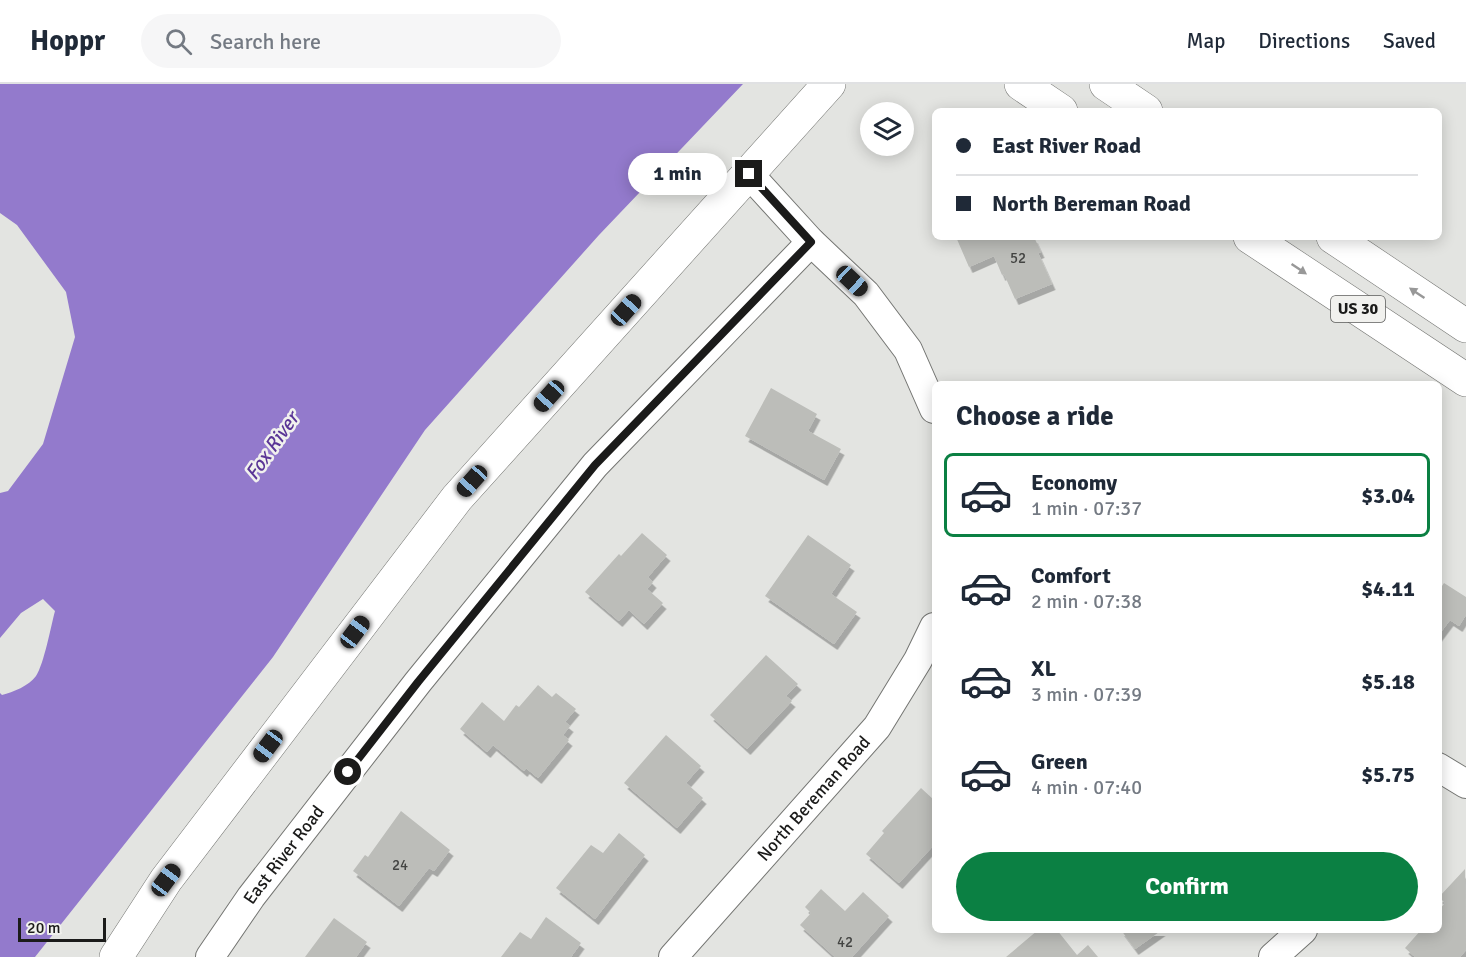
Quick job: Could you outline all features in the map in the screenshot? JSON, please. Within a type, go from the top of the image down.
[{"type":"street","points":[[116,957],[166,880],[457,498],[829,84]]},
{"type":"street","points":[[1021,84],[1057,108]]},
{"type":"street","points":[[1106,84],[1142,108]]},
{"type":"street","points":[[749,174],[811,242],[866,294],[908,350],[932,404]]},
{"type":"street","name":"US 30","points":[[1255,240],[1466,380]]},
{"type":"street","name":"US 30","points":[[1337,240],[1466,326]]},
{"type":"street","name":"East River Road","points":[[210,957],[251,897],[411,692],[595,465],[811,242]]},
{"type":"street","name":"North Bereman Road","points":[[673,957],[877,727],[918,660],[932,631]]},
{"type":"street","points":[[1442,769],[1466,784]]},
{"type":"street","points":[[1273,957],[1300,933]]},
{"type":"water","name":"Fox River","points":[[0,84],[743,84],[599,235],[425,430],[273,657],[35,957],[0,957],[0,693],[2,695],[20,688],[36,676],[55,611],[43,599],[21,613],[0,638],[0,493],[8,491],[43,444],[75,337],[66,292],[17,225],[0,213]]},
{"type":"building","points":[[957,240],[1035,240],[1041,252],[1038,253],[1052,284],[1015,299],[994,256],[969,267]]},
{"type":"building","points":[[771,388],[817,414],[808,431],[841,449],[824,480],[745,436]]},
{"type":"building","points":[[642,533],[667,555],[648,577],[653,582],[647,589],[663,603],[644,624],[629,610],[619,621],[585,592],[619,554],[621,556]]},
{"type":"building","points":[[808,535],[851,565],[831,594],[857,612],[834,644],[765,596]]},
{"type":"building","points":[[1444,583],[1466,597],[1466,615],[1459,626],[1450,620],[1442,631],[1442,586]]},
{"type":"building","points":[[766,655],[798,684],[786,696],[792,701],[747,749],[710,715]]},
{"type":"building","points":[[538,685],[552,697],[556,693],[576,709],[565,722],[570,726],[563,735],[569,740],[538,778],[526,768],[524,771],[493,745],[487,752],[460,729],[482,702],[504,721],[516,705],[519,707]]},
{"type":"building","points":[[666,735],[701,766],[686,783],[703,798],[677,828],[624,783]]},
{"type":"building","points":[[921,788],[932,798],[932,847],[899,883],[866,854],[884,833],[882,831]]},
{"type":"building","points":[[401,811],[450,850],[434,871],[429,868],[399,906],[353,871],[365,855],[368,857]]},
{"type":"building","points":[[619,833],[645,855],[595,919],[556,888],[591,845],[603,853]]},
{"type":"building","points":[[1465,869],[1466,950],[1460,957],[1415,957],[1405,948],[1418,933],[1442,933],[1442,906],[1445,903],[1442,900],[1442,894]]},
{"type":"building","points":[[821,889],[845,911],[863,892],[889,916],[852,957],[835,957],[800,925],[811,913],[805,907]]},
{"type":"building","points":[[546,917],[581,943],[571,957],[501,957],[520,932],[531,939]]},
{"type":"building","points":[[334,918],[367,942],[356,957],[305,957]]},
{"type":"building","points":[[1034,933],[1059,933],[1077,955],[1088,945],[1098,957],[1006,957]]},
{"type":"building","points":[[1123,933],[1158,933],[1135,949]]},
{"type":"route","points":[[348,772],[418,682],[595,465],[811,242],[749,174]]}]
